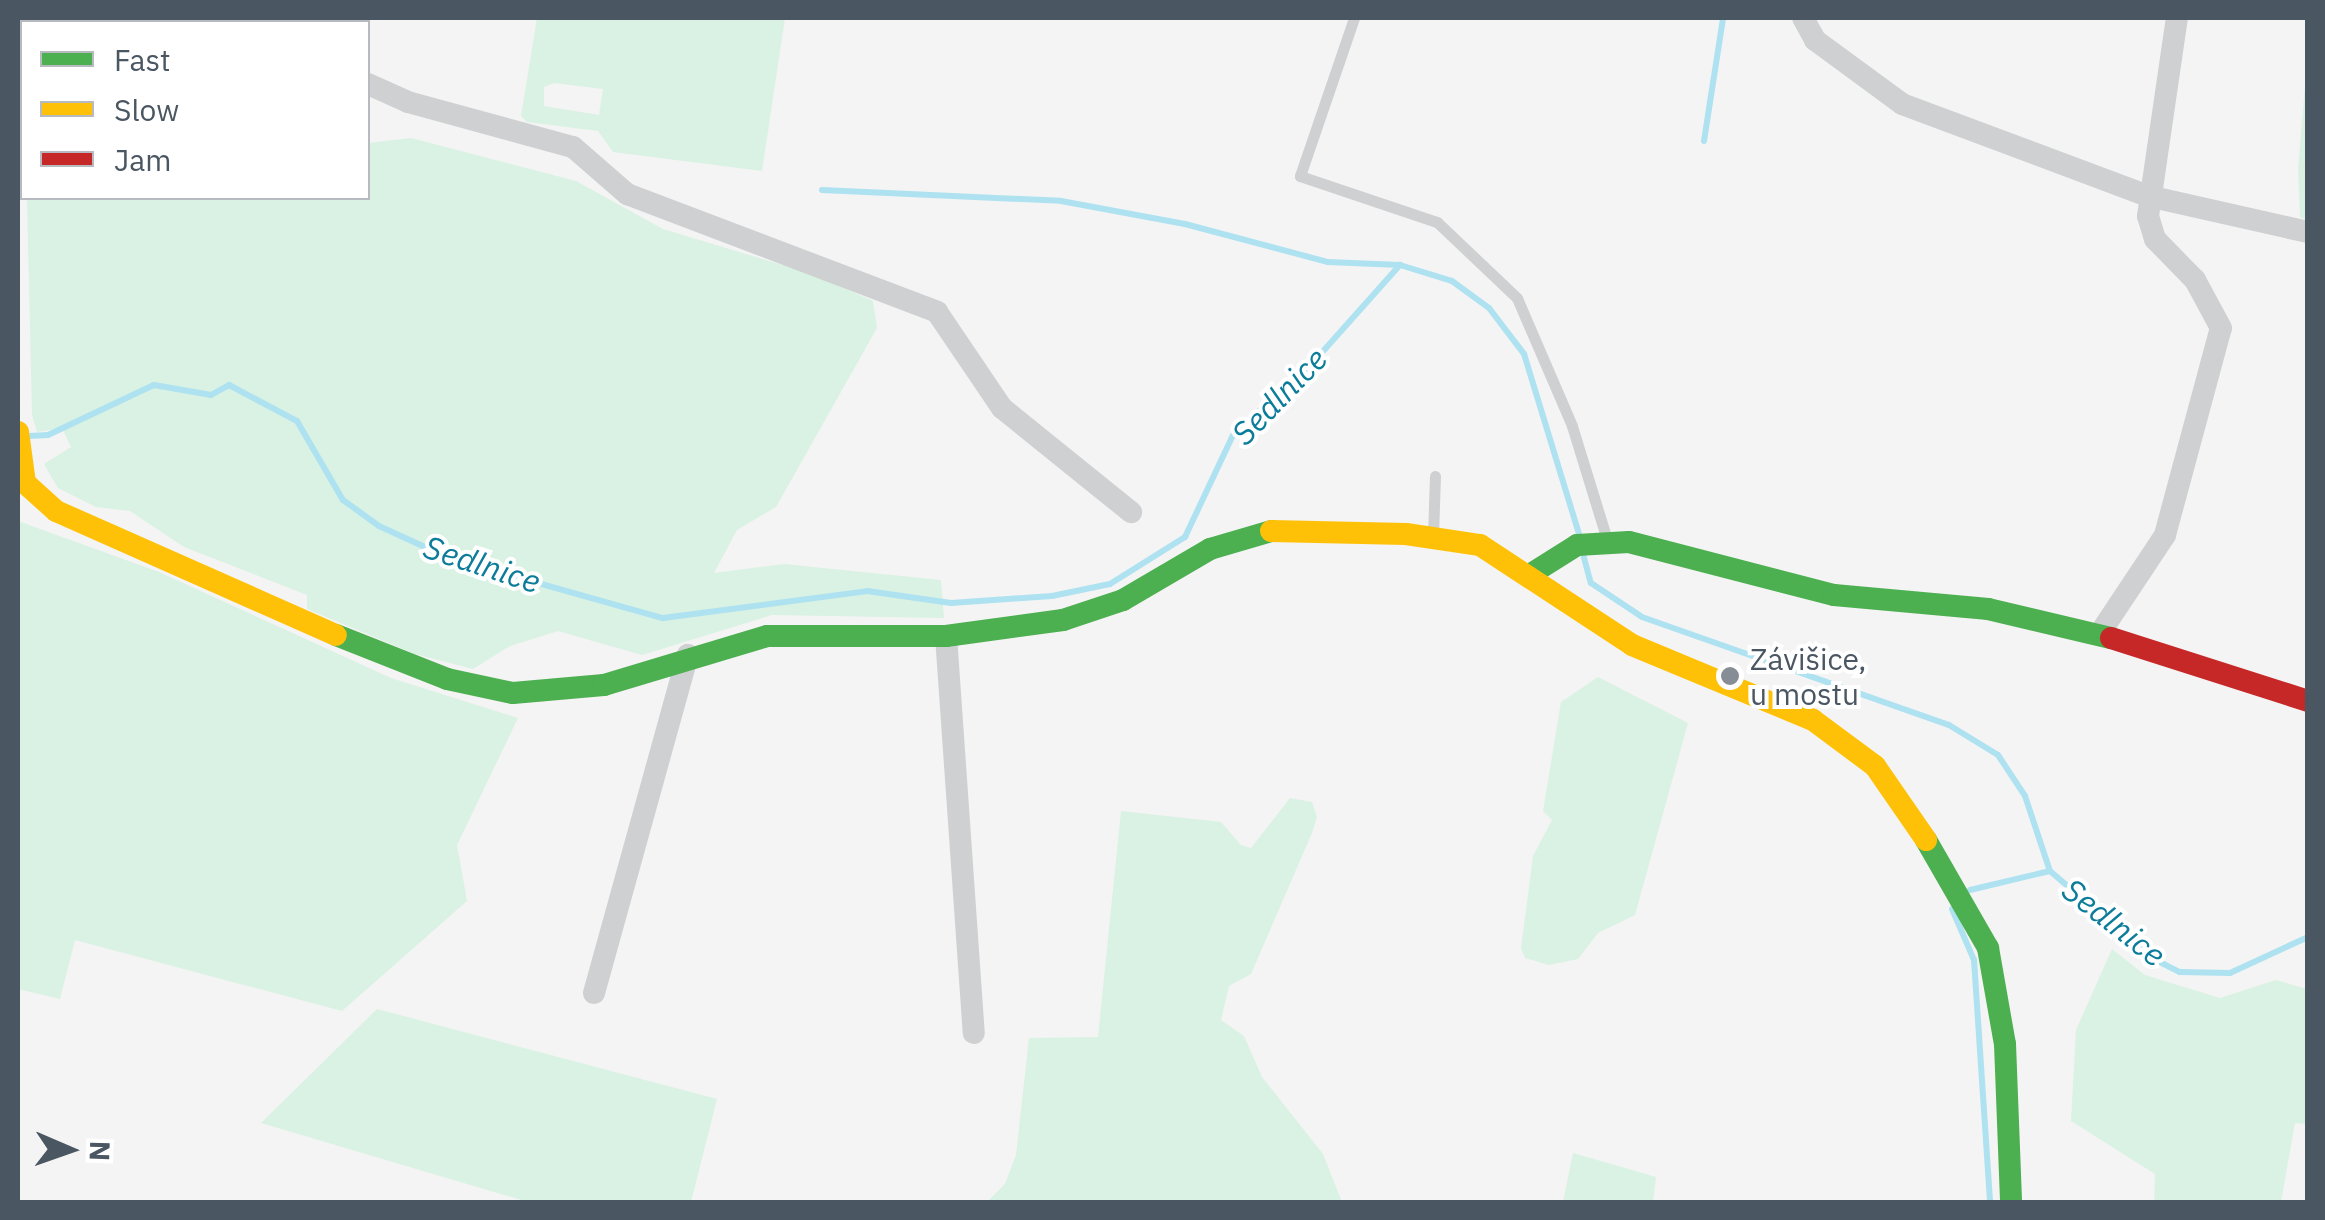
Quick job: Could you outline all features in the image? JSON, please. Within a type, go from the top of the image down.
[{"type":"main road","points":[[18,432],[23,492],[72,518],[382,656],[463,684],[567,693],[688,655],[788,634],[946,636],[1084,614],[1251,533],[1434,536],[1480,545],[1531,574],[1632,645],[1813,720],[1854,745],[1885,780],[1963,895],[1997,985],[2011,1202]]},
{"type":"main road","points":[[1531,574],[1555,553],[1602,540],[1834,594],[2004,611],[2100,634],[2308,701]]},
{"type":"street","points":[[1803,18],[1815,40],[1902,104],[2148,196],[2308,232]]},
{"type":"street","points":[[2100,634],[2165,534],[2221,328],[2215,307],[2155,238],[2148,196],[2177,18]]},
{"type":"street","points":[[370,85],[408,102],[573,147],[627,194],[937,312],[1002,408],[1131,512]]},
{"type":"street","points":[[946,636],[974,1033]]},
{"type":"street","points":[[594,992],[688,655]]},
{"type":"lane","points":[[1354,18],[1300,176],[1437,222],[1517,298],[1565,408],[1602,540]]},
{"type":"lane","points":[[1434,476],[1434,536]]},
{"type":"green space","points":[[21,18],[230,20],[21,20]]},
{"type":"green space","points":[[537,18],[785,18],[762,171],[613,152],[598,131],[527,122],[521,116]],"holes":[[[554,83],[603,89],[599,115],[544,106],[544,87]]]},
{"type":"green space","points":[[2307,62],[2308,220],[2300,217],[2298,169]]},
{"type":"green space","points":[[411,138],[576,181],[663,229],[809,273],[873,301],[877,328],[776,507],[737,530],[714,573],[784,564],[941,580],[944,618],[772,615],[642,655],[558,631],[510,646],[473,669],[415,654],[307,609],[307,595],[184,547],[130,511],[96,507],[58,488],[44,464],[71,447],[62,428],[37,432],[32,415],[27,200],[370,200],[370,143]]},
{"type":"green space","points":[[18,521],[159,572],[391,678],[518,718],[457,845],[467,901],[342,1011],[75,940],[60,999],[18,989]]},
{"type":"green space","points":[[1598,677],[1688,723],[1635,915],[1598,933],[1578,959],[1549,965],[1525,958],[1521,948],[1533,856],[1552,820],[1543,811],[1561,702]]},
{"type":"green space","points":[[1290,798],[1312,802],[1317,817],[1251,974],[1229,986],[1221,1020],[1244,1036],[1262,1077],[1323,1154],[1342,1202],[987,1202],[1005,1184],[1016,1155],[1029,1038],[1098,1037],[1121,811],[1221,822],[1241,845],[1251,848]]},
{"type":"green space","points":[[2112,949],[2145,975],[2220,998],[2276,980],[2307,989],[2307,1124],[2295,1123],[2281,1202],[2154,1202],[2155,1174],[2071,1121],[2076,1030]]},
{"type":"green space","points":[[377,1009],[717,1099],[691,1202],[528,1202],[261,1123]]},
{"type":"green space","points":[[1573,1153],[1656,1177],[1653,1202],[1563,1202]]},
{"type":"waterway","points":[[1704,141],[1723,18]]},
{"type":"waterway","points":[[822,190],[1061,201],[1185,224],[1328,262],[1400,265]]},
{"type":"waterway","name":"Sedlnice","points":[[29,436],[48,435],[154,385],[211,395],[229,385],[297,421],[343,500],[379,526],[449,558],[663,618],[867,591],[951,603],[1052,596],[1110,584],[1185,537],[1234,433],[1309,367],[1400,265],[1452,281],[1489,308],[1524,354],[1580,537]]},
{"type":"waterway","name":"Sedlnice","points":[[1583,554],[1591,583],[1642,617],[1949,725],[1998,755],[2025,796],[2050,871],[2152,958],[2180,972],[2230,973],[2308,937]]},
{"type":"waterway","points":[[1970,890],[2050,871]]},
{"type":"waterway","points":[[1952,909],[1974,960],[1990,1202]]},
{"type":"traffic: fast","points":[[336,635],[447,679],[513,693],[604,685],[767,636],[946,636],[1063,620],[1123,600],[1210,549],[1271,531]]},
{"type":"traffic: fast","points":[[1531,574],[1577,545],[1629,542],[1834,595],[1988,609],[2111,638]]},
{"type":"traffic: fast","points":[[1926,840],[1988,948],[2005,1044],[2011,1202]]},
{"type":"traffic: slow","points":[[18,432],[25,483],[56,511],[336,635]]},
{"type":"traffic: slow","points":[[1271,531],[1406,534],[1480,545],[1632,645],[1813,720],[1875,766],[1926,840]]},
{"type":"traffic: jam","points":[[2111,638],[2308,701]]},
{"type":"place","name":"Závišice, u mostu","points":[[1730,676]]}]
